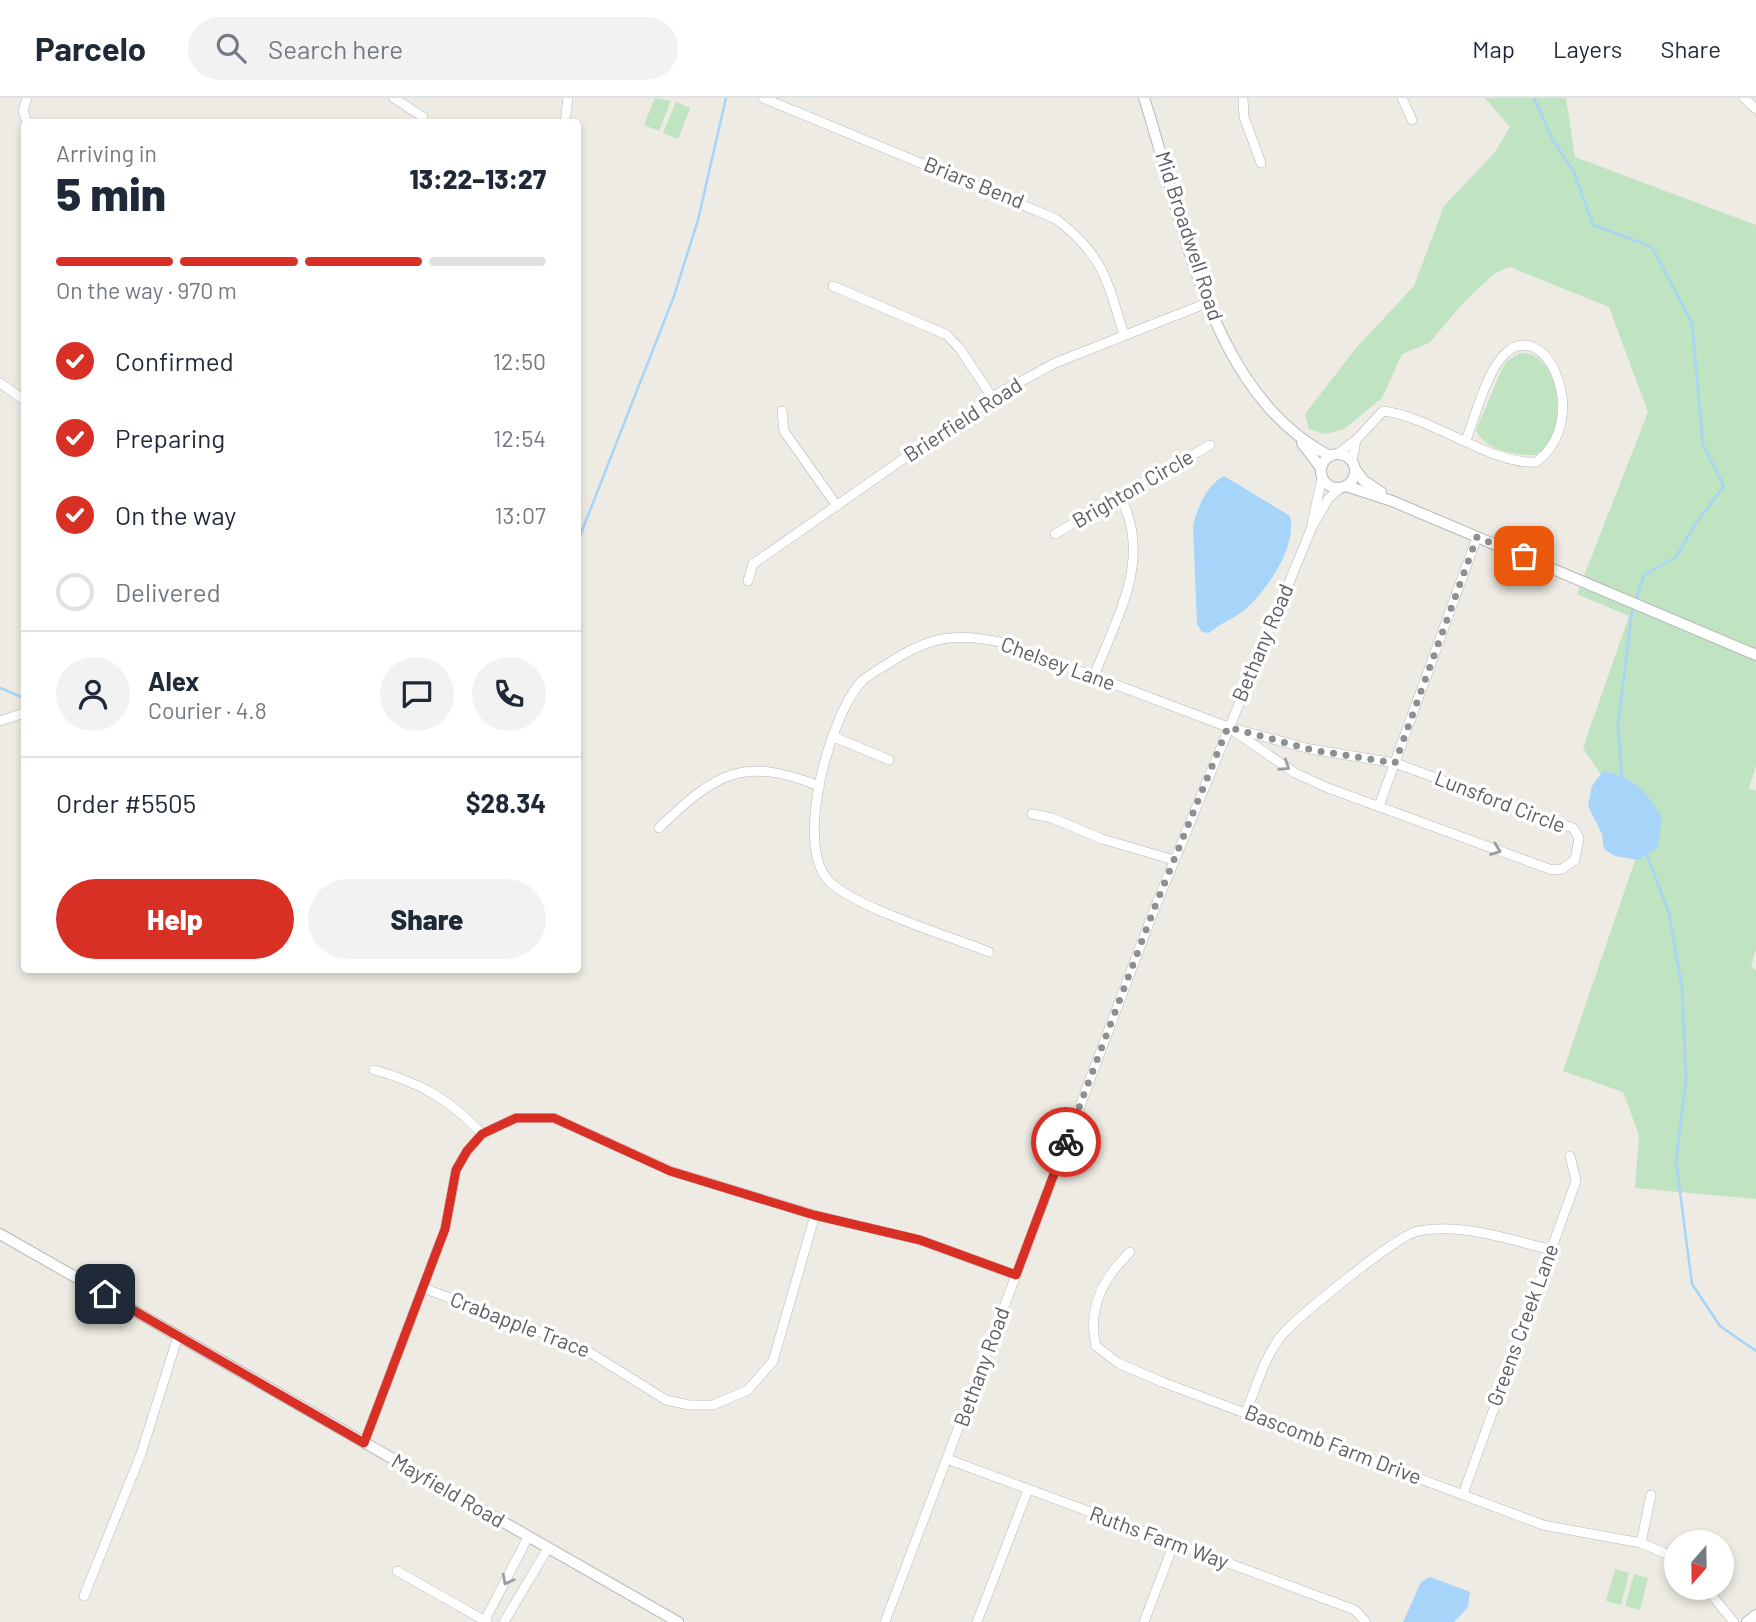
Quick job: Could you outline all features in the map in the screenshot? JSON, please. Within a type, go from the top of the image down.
[{"type":"street","points":[[26,119],[23,111],[27,98]]},
{"type":"street","points":[[394,98],[423,117]]},
{"type":"street","points":[[565,119],[568,98]]},
{"type":"street","name":"Briars Bend","points":[[763,98],[1056,219],[1078,236],[1097,257],[1106,275],[1124,335]]},
{"type":"street","name":"Mid Broadwell Road","points":[[1145,98],[1208,303],[1235,360],[1275,415],[1296,435],[1322,473]]},
{"type":"street","points":[[1243,98],[1244,117],[1261,163]]},
{"type":"street","points":[[1402,98],[1412,120]]},
{"type":"street","points":[[1744,98],[1756,109]]},
{"type":"street","points":[[832,286],[947,335],[960,349],[992,397]]},
{"type":"street","name":"Brierfield Road","points":[[748,580],[753,565],[992,397],[1055,363],[1208,303]]},
{"type":"street","points":[[1466,440],[1494,371],[1504,355],[1513,349],[1531,347],[1547,355],[1552,364],[1564,413],[1561,429],[1545,456],[1536,462],[1518,462],[1466,440],[1400,412],[1383,411],[1356,440],[1334,455],[1322,473],[1328,486],[1391,500],[1756,655]]},
{"type":"street","points":[[0,383],[21,398]]},
{"type":"street","points":[[782,411],[784,431],[837,506]]},
{"type":"street","name":"Mid Broadwell Road","points":[[1296,435],[1334,455]]},
{"type":"street","points":[[1343,488],[1353,480],[1356,440]]},
{"type":"street","name":"Brighton Circle","points":[[1055,534],[1210,445]]},
{"type":"street","points":[[1334,455],[1354,465],[1364,481],[1391,500]]},
{"type":"street","name":"Bethany Road","points":[[1312,527],[1322,473]]},
{"type":"street","name":"Bethany Road","points":[[885,1622],[1174,860],[1312,527],[1328,499],[1343,488]]},
{"type":"street","points":[[1094,676],[1135,563],[1134,540],[1127,509],[1119,495]]},
{"type":"street","points":[[1379,806],[1477,537]]},
{"type":"street","name":"Chelsey Lane","points":[[989,952],[858,901],[829,881],[820,868],[812,839],[812,816],[834,737],[851,695],[863,680],[907,652],[932,640],[959,637],[991,640],[1228,727]]},
{"type":"street","points":[[0,721],[21,714]]},
{"type":"street","name":"Lunsford Circle","points":[[1228,727],[1312,750],[1395,763],[1573,828],[1579,838],[1575,860],[1562,869],[1552,870],[1328,788],[1295,772],[1228,727]]},
{"type":"street","points":[[834,737],[889,760]]},
{"type":"street","points":[[659,828],[698,790],[729,776],[756,771],[782,773],[819,786]]},
{"type":"street","points":[[1032,814],[1052,818],[1102,839],[1174,860]]},
{"type":"street","points":[[374,1070],[406,1078],[435,1093],[462,1112],[482,1134]]},
{"type":"street","points":[[364,1443],[445,1229],[456,1170],[467,1151],[482,1134],[516,1118],[554,1118],[670,1171],[814,1215],[920,1240],[1016,1275]]},
{"type":"street","name":"Greens Creek Lane","points":[[1463,1494],[1549,1249],[1576,1181],[1570,1156]]},
{"type":"street","name":"Crabapple Trace","points":[[423,1288],[581,1347],[666,1400],[689,1405],[713,1405],[748,1390],[773,1361],[814,1215]]},
{"type":"street","points":[[1246,1412],[1282,1335],[1352,1274],[1414,1231],[1454,1228],[1504,1236],[1549,1249]]},
{"type":"street","name":"Mayfield Road","points":[[0,1234],[678,1622]]},
{"type":"street","name":"Bascomb Farm Drive","points":[[1130,1252],[1109,1273],[1093,1315],[1096,1346],[1105,1356],[1151,1378],[1543,1525],[1642,1543],[1664,1553]]},
{"type":"street","points":[[84,1596],[141,1454],[178,1336]]},
{"type":"street","name":"Ruths Farm Way","points":[[947,1459],[1355,1610],[1366,1622]]},
{"type":"street","points":[[976,1622],[1028,1490]]},
{"type":"street","points":[[1642,1543],[1651,1495]]},
{"type":"street","points":[[397,1571],[485,1622],[528,1537]]},
{"type":"street","points":[[1144,1622],[1174,1543]]},
{"type":"street","points":[[504,1622],[548,1548]]},
{"type":"street","points":[[1716,1600],[1734,1622]]},
{"type":"street","points":[[1747,1622],[1756,1615]]},
{"type":"green space","points":[[655,98],[671,101],[659,131],[644,125]]},
{"type":"green space","points":[[1485,98],[1566,98],[1575,157],[1756,225],[1756,766],[1749,788],[1756,791],[1756,949],[1751,967],[1756,970],[1756,1199],[1635,1188],[1639,1135],[1623,1092],[1563,1071],[1643,837],[1583,748],[1629,616],[1577,594],[1648,412],[1609,307],[1510,267],[1495,273],[1465,301],[1429,343],[1402,354],[1382,398],[1344,429],[1325,434],[1309,429],[1305,414],[1356,348],[1414,286],[1444,206],[1495,152],[1510,127]]},
{"type":"green space","points":[[676,102],[690,108],[678,139],[663,133]]},
{"type":"green space","points":[[1520,353],[1533,355],[1543,363],[1555,388],[1557,419],[1554,433],[1549,444],[1536,455],[1511,453],[1493,447],[1480,437],[1476,430],[1502,369],[1507,361]]},
{"type":"green space","points":[[1615,1569],[1629,1573],[1621,1605],[1606,1601]]},
{"type":"green space","points":[[1634,1574],[1648,1578],[1640,1610],[1625,1606]]},
{"type":"water","points":[[1224,476],[1290,516],[1290,539],[1280,564],[1258,597],[1246,609],[1209,633],[1202,632],[1197,624],[1193,527],[1203,498],[1212,485]]},
{"type":"water","points":[[1603,771],[1632,782],[1651,800],[1662,817],[1658,847],[1638,860],[1615,856],[1604,849],[1602,834],[1588,806],[1592,786]]},
{"type":"water","points":[[1430,1577],[1470,1592],[1468,1607],[1454,1622],[1403,1622],[1421,1582]]},
{"type":"waterway","points":[[581,533],[674,296],[698,220],[726,98]]},
{"type":"waterway","points":[[1534,98],[1552,139],[1574,172],[1593,225],[1652,247],[1692,323],[1703,445],[1724,486],[1694,526],[1676,557],[1644,575],[1636,600]]},
{"type":"waterway","points":[[1622,777],[1618,726],[1632,611]]},
{"type":"waterway","points":[[0,688],[21,697]]},
{"type":"waterway","points":[[1646,853],[1669,913],[1682,988],[1686,1080],[1676,1161],[1692,1284],[1720,1326],[1756,1351]]},
{"type":"way so far","points":[[1066,1142],[1154,909],[1228,727],[1312,750],[1395,763],[1477,537],[1524,556]]},
{"type":"route","points":[[105,1294],[364,1443],[445,1229],[456,1170],[467,1151],[482,1134],[498,1124],[516,1118],[554,1118],[670,1171],[814,1215],[920,1240],[1016,1275],[1066,1142]]}]
